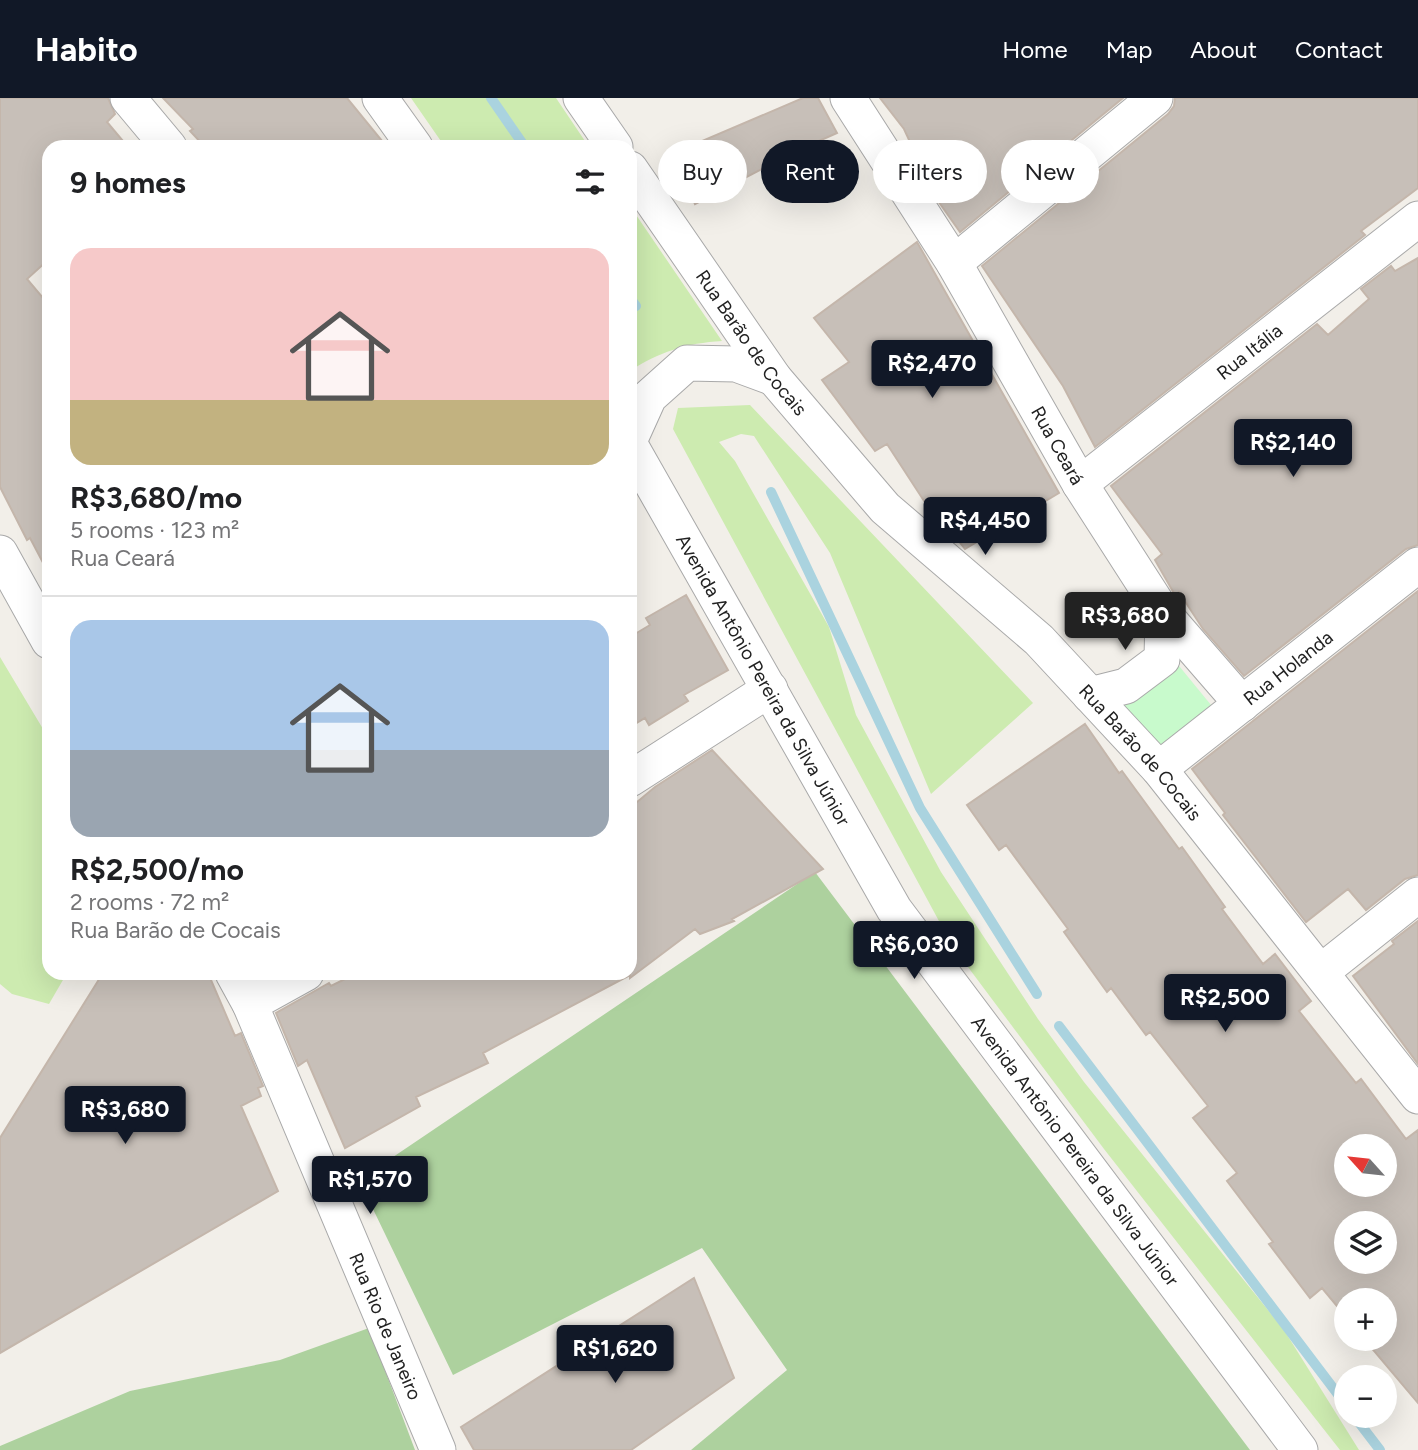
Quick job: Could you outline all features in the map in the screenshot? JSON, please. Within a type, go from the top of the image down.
[{"type":"street","points":[[128,98],[163,140]]},
{"type":"street","points":[[380,98],[410,140]]},
{"type":"street","points":[[581,98],[610,140]]},
{"type":"street","name":"Rua Ceará","points":[[848,98],[954,263],[1080,484],[1163,612],[1242,704]]},
{"type":"street","points":[[954,263],[1155,98]]},
{"type":"street","name":"Rua Barão de Cocais","points":[[637,179],[774,378],[884,508],[1039,640],[1159,769],[1418,1096]]},
{"type":"street","name":"Rua Itália","points":[[1080,484],[1418,219]]},
{"type":"street","points":[[637,424],[649,397],[687,363],[736,364],[774,378]]},
{"type":"street","name":"Avenida Antônio Pereira da Silva Júnior","points":[[637,457],[894,909],[1300,1450]]},
{"type":"street","points":[[0,553],[42,628]]},
{"type":"street","name":"Rua Holanda","points":[[1159,769],[1418,565]]},
{"type":"street","points":[[1090,695],[1126,686],[1162,659],[1163,612]]},
{"type":"street","points":[[637,775],[770,690]]},
{"type":"street","points":[[1321,972],[1418,895]]},
{"type":"street","name":"Rua Rio de Janeiro","points":[[237,980],[250,1004],[438,1450]]},
{"type":"street","points":[[250,1004],[293,980]]},
{"type":"green space","points":[[411,98],[556,98],[584,140],[440,140]]},
{"type":"green space","points":[[637,216],[722,341],[697,344],[652,359],[637,367]]},
{"type":"green space","points":[[750,405],[1033,703],[931,794],[830,553],[754,436],[741,434],[719,442],[735,461],[829,627],[856,715],[941,872],[1038,1019],[1084,1082],[1284,1330],[1334,1410],[1334,1428],[1345,1428],[1359,1450],[1340,1450],[1104,1149],[953,947],[673,429],[678,408]]},
{"type":"green space","points":[[0,657],[42,727],[42,980],[63,980],[49,1004],[12,994],[0,984]]},
{"type":"green space","points":[[1175,661],[1211,705],[1158,749],[1122,705]]},
{"type":"green space","points":[[815,872],[1250,1450],[691,1450],[787,1370],[702,1248],[453,1375],[359,1180]]},
{"type":"green space","points":[[369,1328],[415,1450],[0,1450],[0,1446],[130,1391],[280,1360]]},
{"type":"building","points":[[0,98],[108,98],[115,114],[107,122],[122,140],[42,140],[42,265],[27,279],[42,297],[42,561],[30,538],[27,540],[0,487]]},
{"type":"building","points":[[163,98],[347,98],[381,140],[198,140],[190,131],[193,129]]},
{"type":"building","points":[[803,98],[818,98],[837,133],[821,140],[761,140],[761,169],[747,177],[747,140],[704,140]]},
{"type":"building","points":[[880,98],[1123,98],[1072,140],[1001,140],[1001,198],[960,232],[940,203],[987,203],[987,140],[909,140]]},
{"type":"building","points":[[1175,98],[1418,98],[1418,188],[1361,231],[1365,235],[1095,447],[1063,386],[982,266],[1059,203],[1099,203],[1099,170],[1168,114],[1174,106]]},
{"type":"building","points":[[917,242],[1059,493],[965,549],[928,502],[926,504],[887,444],[875,451],[822,380],[849,362],[814,318]]},
{"type":"building","points":[[1418,258],[1418,545],[1406,549],[1244,676],[1203,629],[1179,592],[1175,595],[1155,560],[1162,554],[1111,486],[1317,324],[1328,335],[1369,299],[1361,289],[1391,266],[1395,271]]},
{"type":"building","points":[[1418,591],[1418,875],[1405,879],[1366,910],[1348,889],[1306,922],[1223,815],[1225,813],[1192,769]]},
{"type":"building","points":[[686,595],[728,670],[684,695],[688,701],[649,725],[645,718],[637,723],[637,633],[650,625],[646,618]]},
{"type":"building","points":[[1085,724],[1119,773],[1122,771],[1179,849],[1182,847],[1225,907],[1222,909],[1263,964],[1275,954],[1311,1001],[1299,1011],[1356,1083],[1361,1079],[1406,1139],[1418,1130],[1418,1403],[1397,1378],[1397,1365],[1386,1365],[1374,1351],[1397,1351],[1397,1288],[1334,1288],[1334,1302],[1322,1288],[1310,1298],[1269,1244],[1273,1242],[1227,1181],[1237,1173],[1193,1118],[1208,1106],[1150,1032],[1146,1035],[1111,988],[1107,992],[1064,932],[1068,929],[1006,845],[999,850],[967,805]]},
{"type":"building","points":[[712,750],[823,869],[732,919],[734,921],[700,934],[695,929],[637,973],[637,802],[655,787]]},
{"type":"building","points":[[1418,921],[1418,1064],[1353,976]]},
{"type":"building","points":[[99,980],[211,980],[235,1036],[241,1033],[263,1086],[258,1088],[261,1096],[241,1106],[278,1191],[0,1353],[0,1138]]},
{"type":"building","points":[[343,980],[621,980],[483,1053],[488,1063],[416,1097],[420,1106],[345,1148],[307,1060],[298,1066],[276,1013],[329,983],[331,986]]},
{"type":"building","points":[[694,1278],[734,1378],[631,1450],[474,1450],[461,1427]]},
{"type":"waterway","points":[[491,98],[520,140]]},
{"type":"waterway","points":[[771,492],[920,808],[1037,994]]},
{"type":"waterway","points":[[1059,1026],[1334,1389]]},
{"type":"waterway","points":[[1363,1428],[1380,1450]]}]
